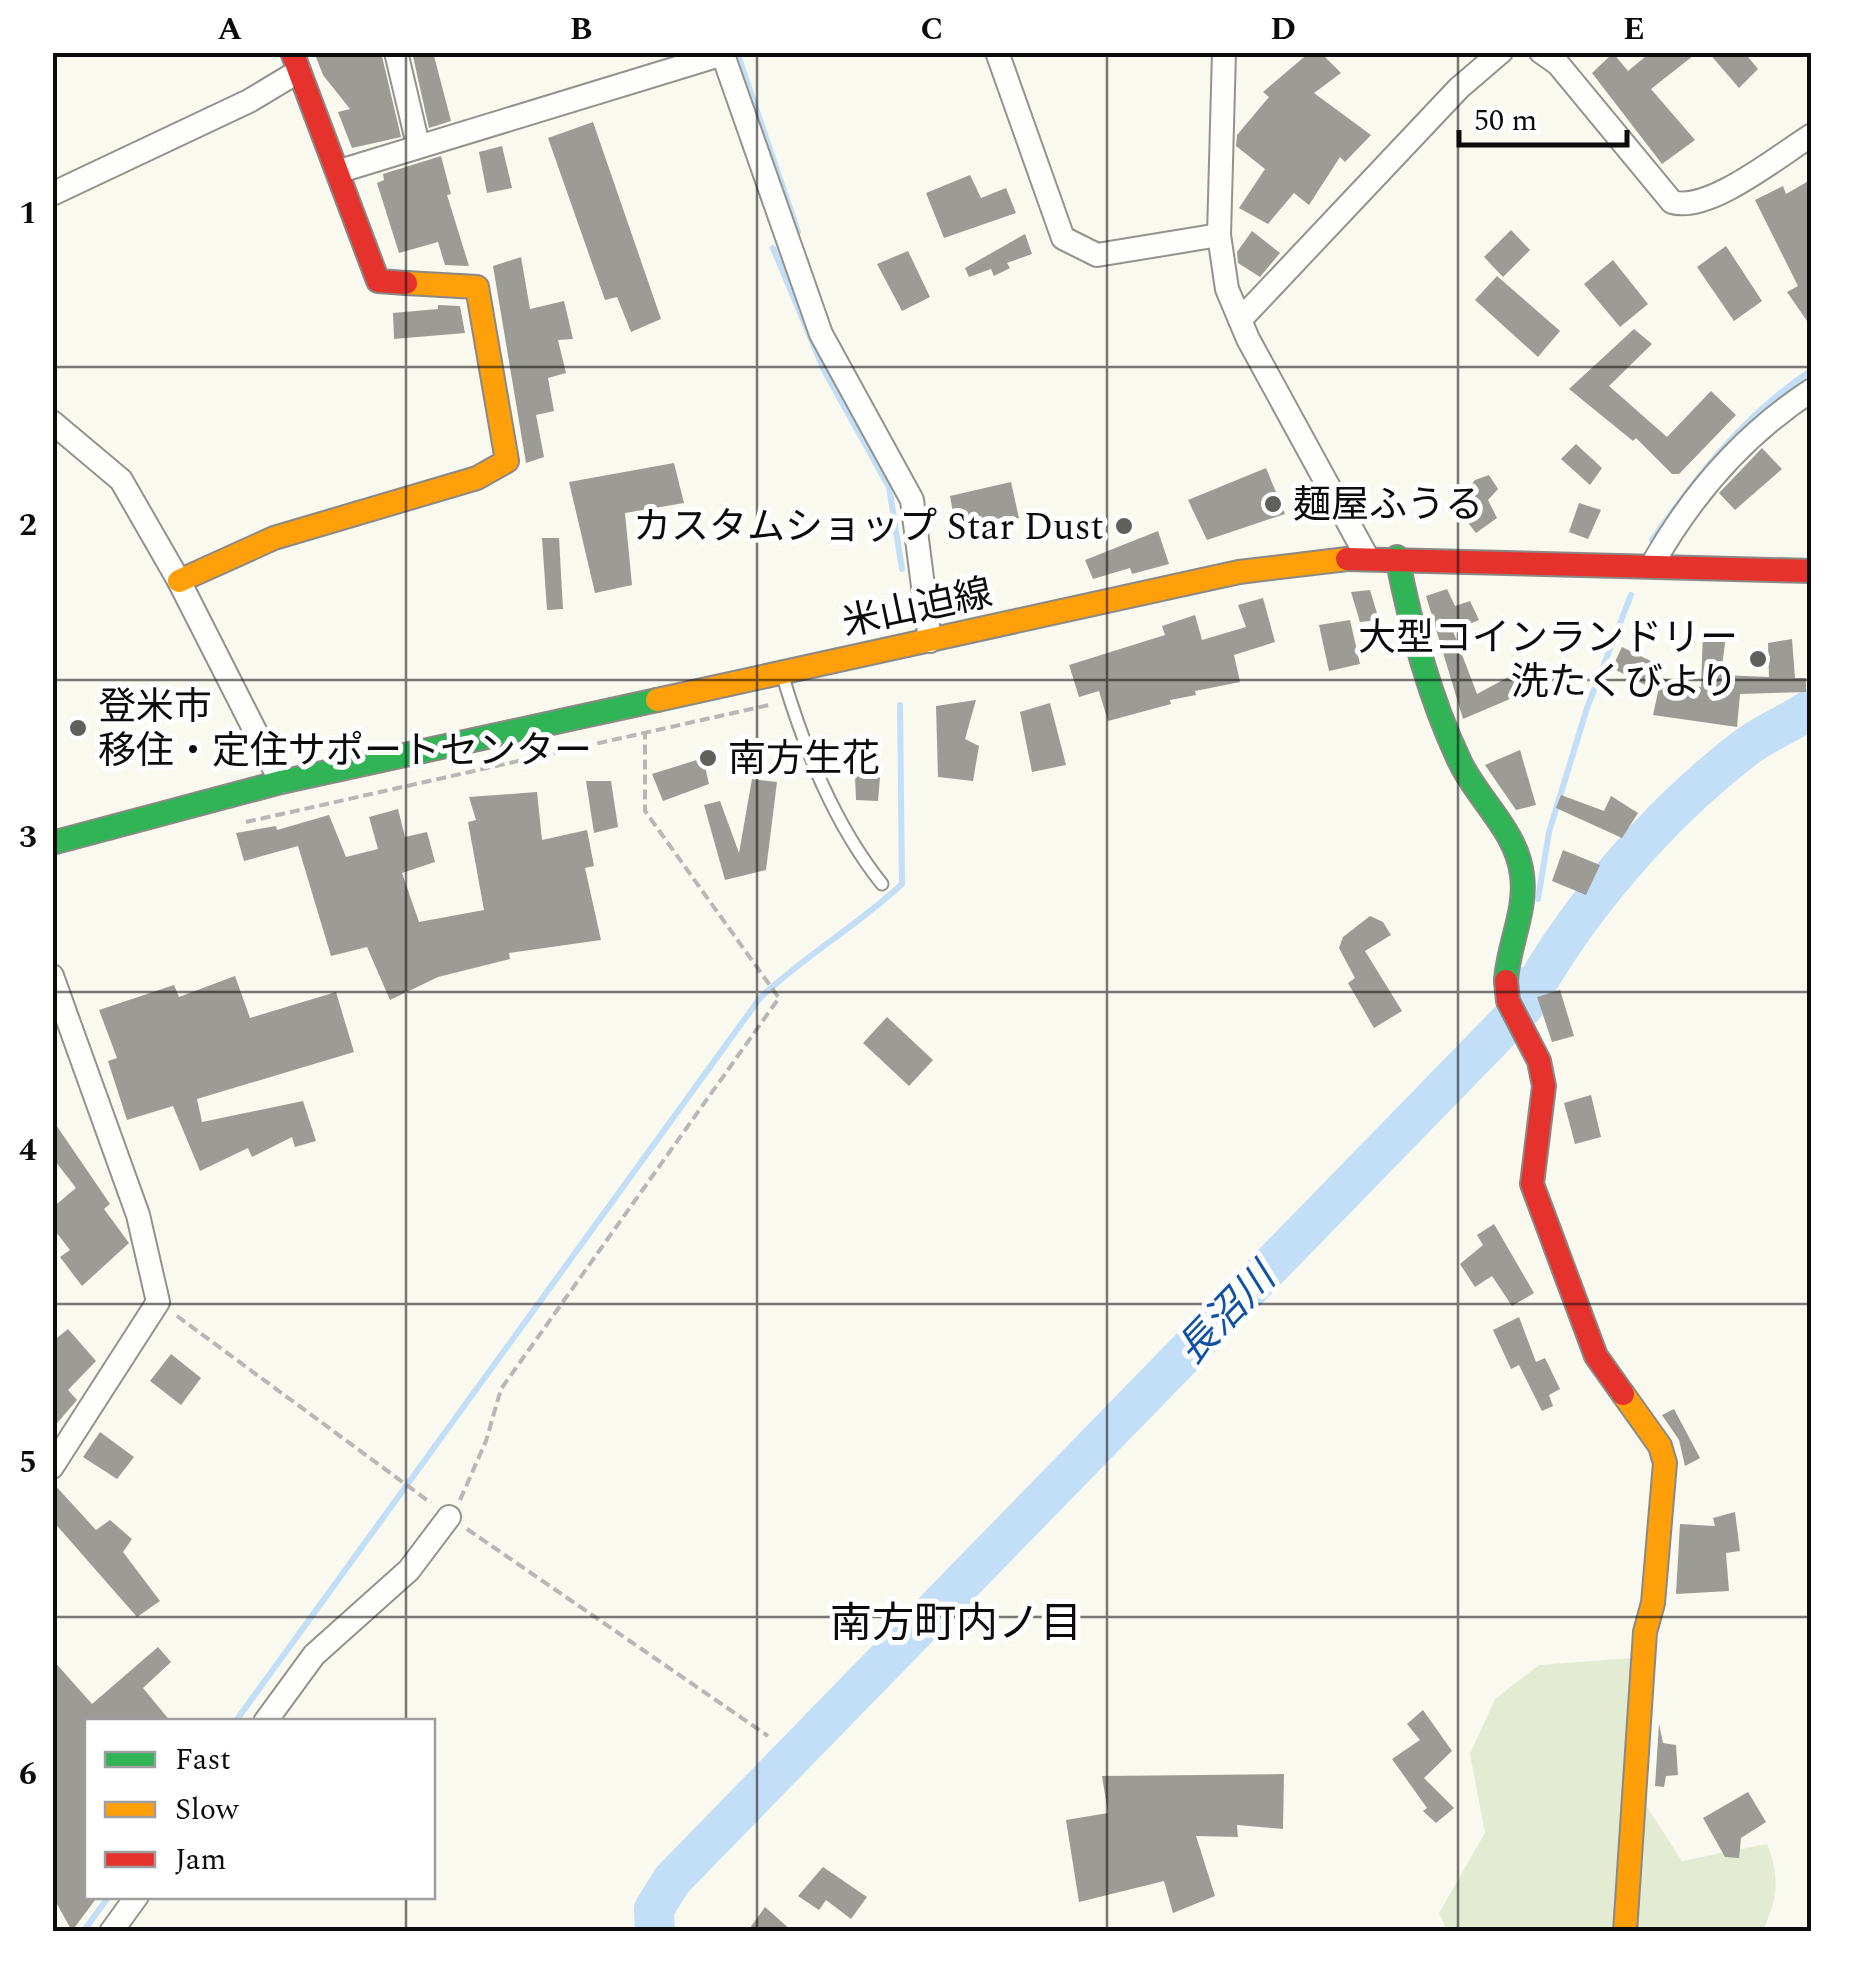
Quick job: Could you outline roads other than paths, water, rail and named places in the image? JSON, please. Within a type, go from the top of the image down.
[{"type":"street","points":[[396,52],[418,145]]},
{"type":"street","points":[[997,52],[1063,238],[1097,255],[1219,235]]},
{"type":"street","points":[[1224,52],[1219,235],[1227,289],[1367,557]]},
{"type":"street","points":[[1240,320],[1446,102],[1500,52]]},
{"type":"street","points":[[1540,52],[1558,64],[1672,202],[1685,206],[1710,198],[1812,135]]},
{"type":"street","points":[[340,171],[722,53],[822,334],[912,500],[922,642]]},
{"type":"street","points":[[52,194],[249,101],[295,62],[340,171],[378,281],[477,287],[507,461],[477,478],[274,538],[179,582]]},
{"type":"street","points":[[1652,566],[1715,473],[1773,415],[1812,390]]},
{"type":"street","points":[[52,422],[121,480],[179,582],[282,782]]},
{"type":"street","name":"米山迫線","points":[[52,843],[282,782],[1239,572],[1367,557],[1812,571]]},
{"type":"street","points":[[1397,557],[1406,604],[1458,758],[1473,789],[1508,836],[1522,870],[1523,905],[1505,966],[1513,1014],[1535,1047],[1542,1072],[1544,1115],[1532,1161],[1532,1184],[1596,1356],[1660,1446],[1664,1463],[1654,1603],[1644,1632],[1625,1932]]},
{"type":"street","points":[[52,1467],[158,1302],[138,1216],[54,987]]},
{"type":"street","points":[[267,1719],[314,1655],[409,1570],[445,1514]]},
{"type":"street","points":[[111,1932],[135,1899]]},
{"type":"lane","points":[[782,673],[800,733],[830,798],[849,836],[882,884]]},
{"type":"waterway","points":[[737,52],[798,232]]},
{"type":"waterway","points":[[773,248],[824,370],[889,487],[902,569]]},
{"type":"waterway","points":[[1652,540],[1724,447],[1765,406],[1812,370]]},
{"type":"waterway","points":[[1538,899],[1549,832],[1587,708],[1631,595]]},
{"type":"waterway","points":[[237,1719],[760,998],[902,884],[900,705]]},
{"type":"waterway","name":"長沼川","points":[[655,1932],[654,1909],[672,1880],[1524,1006],[1568,935],[1651,834],[1745,748],[1812,708]]},
{"type":"waterway","points":[[1523,970],[1524,1003]]},
{"type":"waterway","points":[[83,1932],[107,1899]]},
{"type":"place","name":"麺屋ふうる","points":[[1273,504]]},
{"type":"place","name":"カスタムショップ Star Dust","points":[[1124,526]]},
{"type":"place","name":"大型コインランドリー 洗たくびより","points":[[1758,659]]},
{"type":"place","name":"登米市 移住・定住サポートセンター","points":[[78,728]]},
{"type":"place","name":"南方生花","points":[[708,758]]},
{"type":"district","name":"南方町内ノ目","points":[[956,1622]]}]
